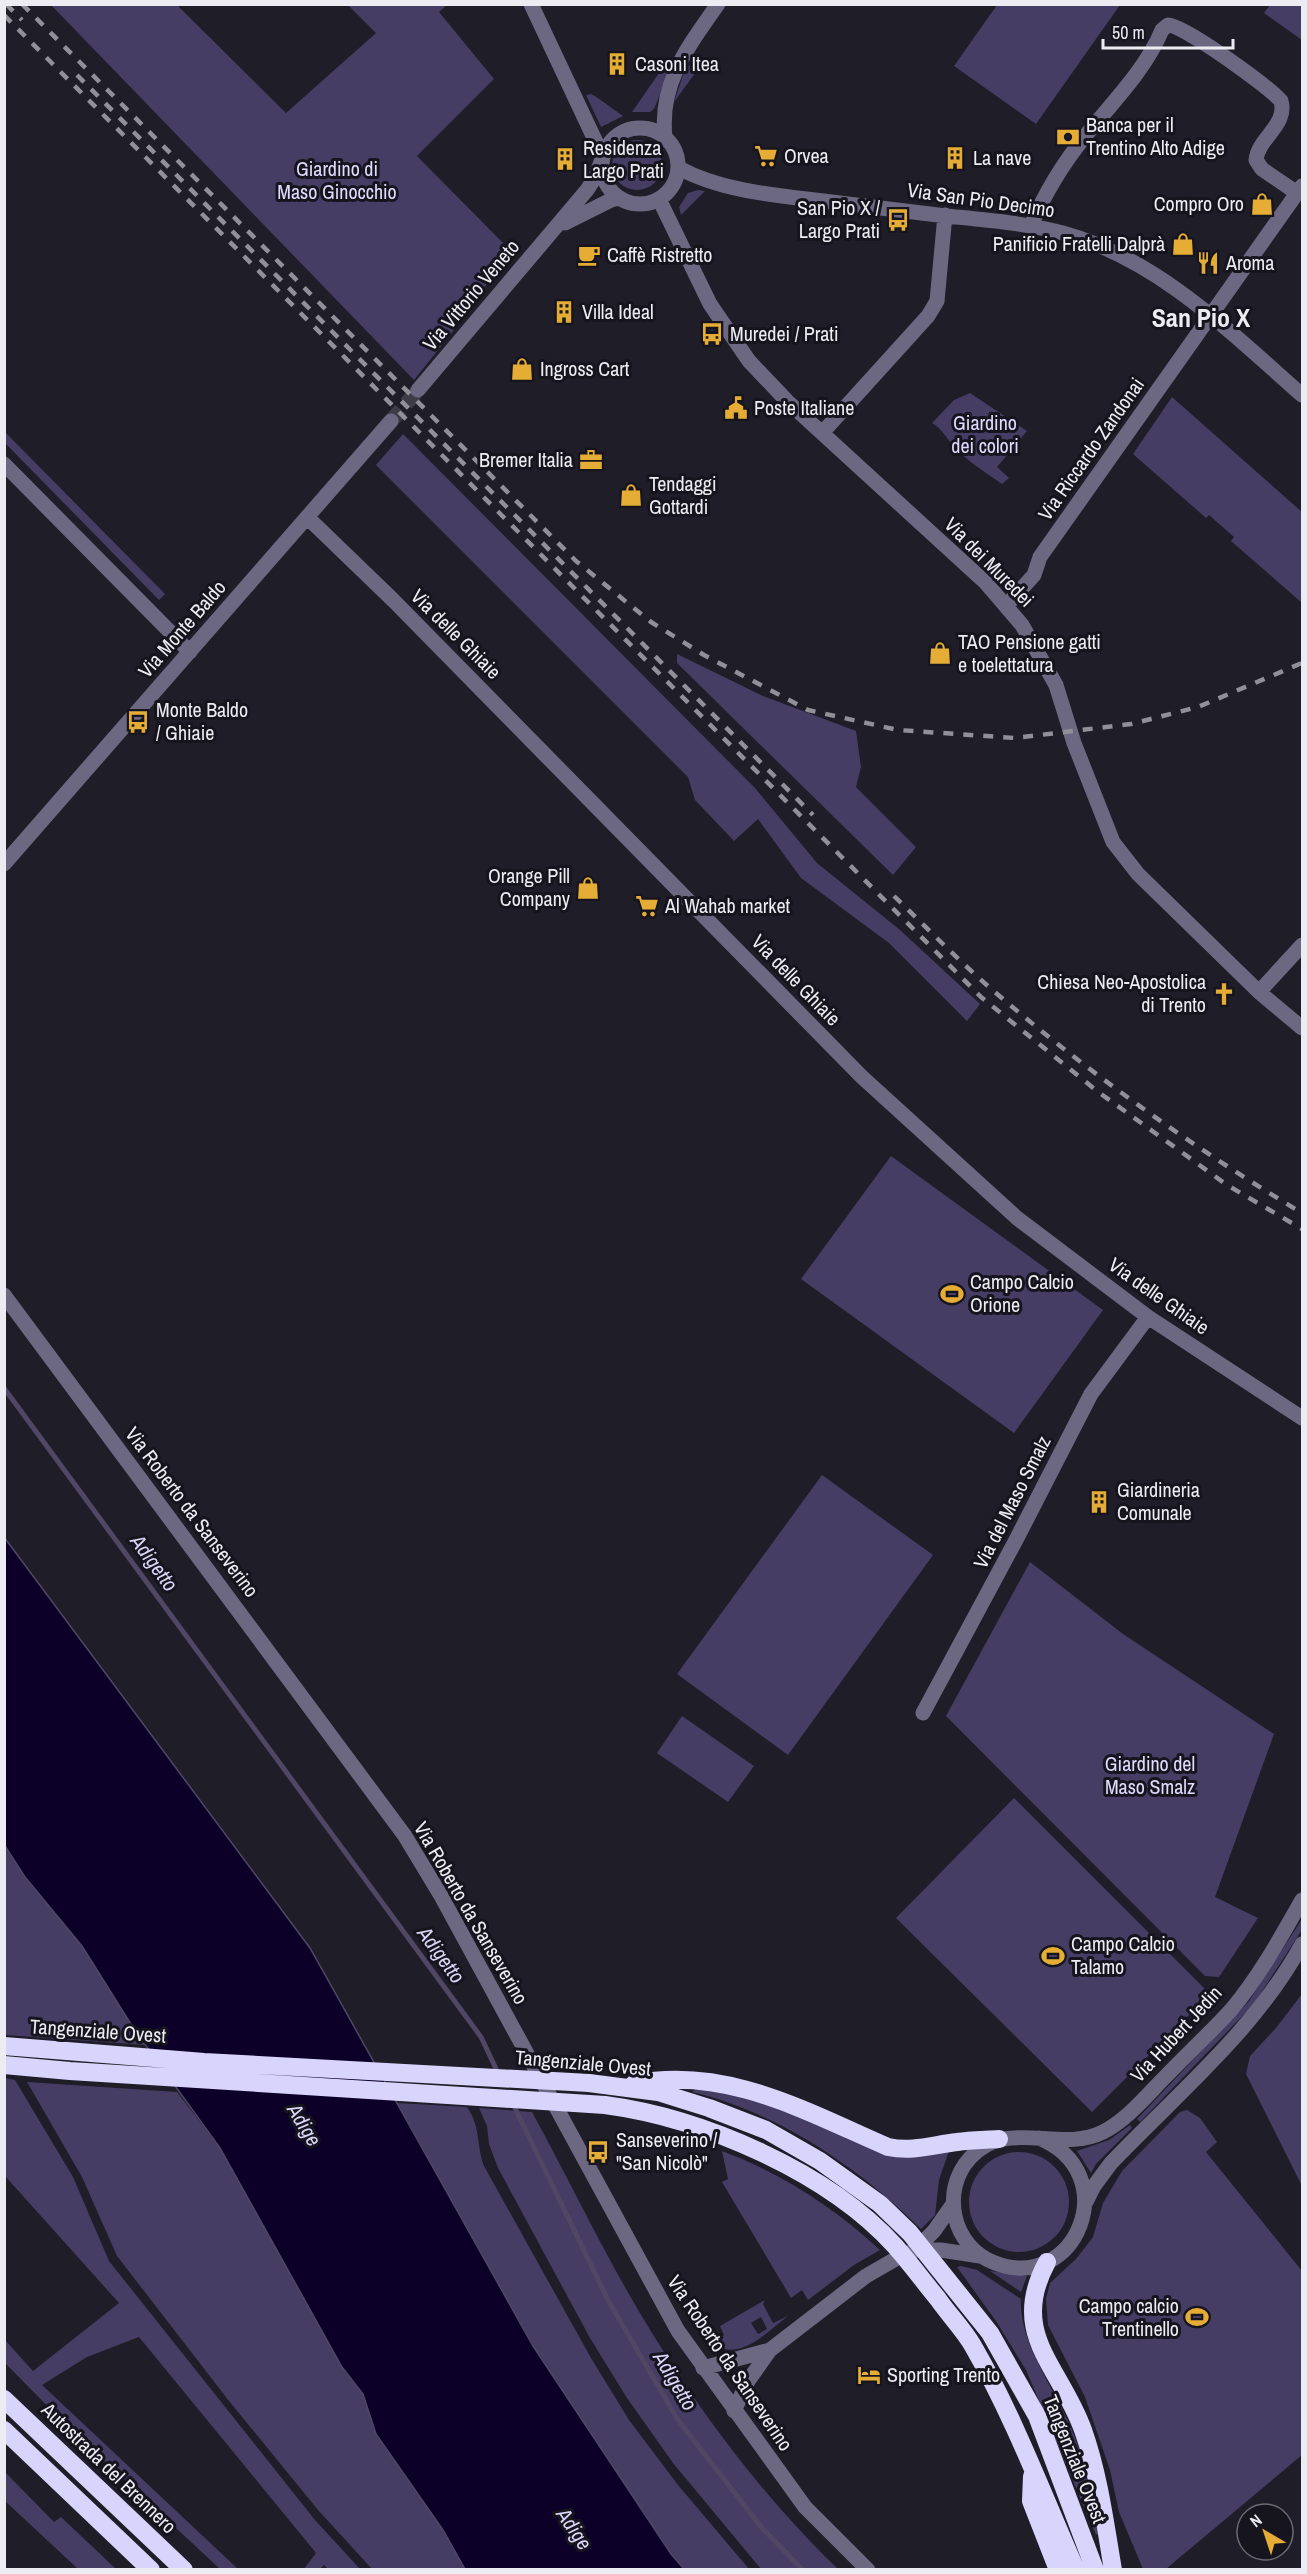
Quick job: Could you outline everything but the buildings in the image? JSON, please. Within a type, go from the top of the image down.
[{"type":"highway","name":"Tangenziale Ovest","points":[[4,2046],[204,2062],[589,2083],[658,2092],[766,2130],[845,2177],[880,2204],[945,2276],[990,2332],[1037,2416],[1095,2570]]},
{"type":"highway","name":"Tangenziale Ovest","points":[[4,2065],[70,2072],[586,2103],[655,2113],[734,2140],[811,2180],[854,2210],[894,2245],[921,2278],[972,2345],[1015,2427],[1076,2570]]},
{"type":"highway","points":[[621,2087],[659,2079],[734,2085],[771,2095],[899,2150],[915,2150],[955,2142],[999,2139]]},
{"type":"highway","points":[[1047,2262],[1036,2283],[1031,2314],[1036,2337],[1083,2429],[1097,2478],[1113,2570]]},
{"type":"highway","name":"Autostrada del Brennero","points":[[4,2399],[184,2570]]},
{"type":"highway","points":[[4,2430],[151,2570]]},
{"type":"highway","points":[[1032,2468],[1031,2500],[1058,2570]]},
{"type":"street","points":[[531,4],[602,158],[607,186],[620,198],[639,204],[659,199],[670,189],[679,168],[672,146],[665,137],[648,128],[628,129],[611,141],[602,158]]},
{"type":"street","points":[[665,137],[663,113],[672,80],[684,54],[718,4]]},
{"type":"street","points":[[1031,226],[1039,207],[1083,138],[1123,89],[1162,30],[1172,25],[1217,52],[1281,101],[1283,107],[1279,121],[1259,148],[1256,160],[1262,169],[1300,190]]},
{"type":"street","name":"Via Vittorio Veneto","points":[[418,390],[510,278],[587,190],[596,176],[602,158]]},
{"type":"street","name":"Via San Pio Decimo","points":[[679,168],[713,181],[778,196],[1031,226],[1064,233],[1119,254],[1163,279],[1302,395]]},
{"type":"street","name":"Via Riccardo Zandonai","points":[[1007,605],[1034,575],[1040,556],[1300,190]]},
{"type":"street","name":"Via Vittorio Veneto","points":[[557,227],[610,200],[620,198]]},
{"type":"street","name":"Via dei Muredei","points":[[659,199],[710,304],[731,336],[767,381],[1007,605],[1032,640],[1056,685],[1078,753],[1113,842],[1138,874],[1259,992],[1302,1028]]},
{"type":"street","points":[[822,433],[928,316],[938,301],[945,215]]},
{"type":"street","name":"Via Monte Baldo","points":[[4,864],[391,421]]},
{"type":"street","points":[[4,464],[190,652]]},
{"type":"street","name":"Via delle Ghiaie","points":[[307,517],[417,625],[862,1077],[1017,1218],[1148,1317],[1302,1418]]},
{"type":"street","points":[[1259,992],[1302,945]]},
{"type":"street","name":"Via Roberto da Sanseverino","points":[[4,1295],[405,1836],[440,1894],[659,2299],[703,2368],[805,2507],[868,2570]]},
{"type":"street","name":"Via del Maso Smalz","points":[[923,1713],[989,1592],[1091,1394],[1148,1317]]},
{"type":"street","name":"Via Hubert Jedin","points":[[734,2411],[748,2380],[770,2350],[866,2276],[913,2242],[934,2231],[953,2204],[957,2181],[968,2160],[987,2144],[1012,2136],[1072,2141],[1102,2132],[1128,2115],[1232,2009],[1276,1946],[1302,1900]]},
{"type":"street","name":"Via Hubert Jedin","points":[[913,2242],[982,2257],[1014,2268],[1026,2268],[1047,2262],[1065,2250],[1078,2233],[1086,2202],[1094,2186],[1111,2163],[1245,2026],[1269,1997],[1302,1944]]},
{"type":"street","points":[[1039,2138],[1051,2143],[1071,2160],[1082,2182],[1086,2202]]},
{"type":"street","points":[[953,2204],[962,2234],[982,2257]]},
{"type":"street","name":"Via Hubert Jedin","points":[[703,2368],[770,2350]]},
{"type":"green space","name":"Giardino di Maso Ginocchio","points":[[51,5],[177,5],[286,113],[376,33],[348,5],[447,5],[439,12],[494,79],[417,156],[513,253],[451,327],[454,330],[414,380]]},
{"type":"green space","points":[[997,5],[1120,5],[1036,124],[954,66]]},
{"type":"green space","points":[[1270,5],[1302,5],[1302,40],[1264,13]]},
{"type":"green space","points":[[668,60],[673,63],[654,109],[650,112],[632,112]]},
{"type":"green space","points":[[687,63],[696,72],[674,102]]},
{"type":"green space","points":[[591,94],[623,116],[601,127],[586,95]]},
{"type":"green space","points":[[637,140],[651,144],[658,151],[662,165],[658,179],[651,186],[637,190],[623,186],[616,179],[612,165],[616,151],[623,144]]},
{"type":"green space","points":[[698,190],[705,191],[681,215],[679,207],[688,193]]},
{"type":"green space","name":"Giardino dei colori","points":[[970,393],[1027,431],[997,467],[1009,478],[1002,484],[963,455],[932,423],[954,400]]},
{"type":"green space","points":[[1172,397],[1302,512],[1302,603],[1231,541],[1234,537],[1209,515],[1206,518],[1133,454]]},
{"type":"green space","points":[[5,432],[165,594],[159,600],[5,443]]},
{"type":"green space","points":[[403,434],[755,788],[817,863],[900,930],[980,1004],[967,1021],[889,943],[801,878],[758,819],[734,841],[695,800],[688,777],[376,465]]},
{"type":"green space","points":[[677,654],[763,696],[856,731],[861,767],[856,787],[916,847],[893,875],[677,663]]},
{"type":"green space","name":"Campo Calcio Orione","points":[[891,1156],[1103,1310],[1014,1433],[801,1279]]},
{"type":"green space","points":[[822,1475],[933,1555],[788,1755],[677,1674]]},
{"type":"green space","name":"Giardino del Maso Smalz","points":[[1030,1562],[1123,1634],[1274,1734],[1215,1897],[1258,1918],[1219,1977],[1205,1976],[946,1716]]},
{"type":"green space","points":[[682,1716],[754,1766],[728,1802],[657,1753]]},
{"type":"green space","name":"Campo Calcio Talamo","points":[[1014,1798],[1210,1994],[1092,2112],[896,1918]]},
{"type":"green space","points":[[4,1846],[25,1877],[82,1946],[145,2045],[5,2035]]},
{"type":"green space","points":[[1302,1919],[1302,1930],[1253,2005],[1140,2122],[1137,2119],[1249,2001]]},
{"type":"green space","points":[[1302,1994],[1302,2186],[1246,2074],[1250,2056],[1276,2028]]},
{"type":"green space","points":[[5,2078],[15,2080],[73,2177],[109,2261],[315,2520],[360,2569],[328,2569],[324,2565],[320,2569],[304,2569],[316,2553],[139,2337],[87,2357],[42,2385],[238,2569],[220,2569],[76,2435],[5,2363],[5,2340],[33,2371],[119,2303],[5,2176]]},
{"type":"green space","points":[[27,2082],[177,2092],[220,2148],[342,2367],[363,2394],[376,2434],[443,2530],[465,2569],[372,2569],[318,2510],[229,2401],[117,2256],[82,2177]]},
{"type":"green space","points":[[696,2089],[709,2089],[766,2103],[878,2150],[949,2151],[939,2180],[935,2215],[921,2229],[871,2185],[816,2145],[755,2113],[692,2092]]},
{"type":"green space","points":[[397,2103],[467,2107],[474,2122],[484,2166],[591,2358],[629,2420],[678,2485],[749,2569],[684,2569],[671,2554],[533,2346]]},
{"type":"green space","points":[[479,2108],[532,2112],[620,2279],[672,2365],[715,2427],[761,2486],[811,2543],[838,2569],[761,2569],[673,2463],[627,2398],[590,2338],[498,2168],[489,2144],[487,2126]]},
{"type":"green space","name":"Campo calcio Trentinello","points":[[1187,2110],[1200,2118],[1217,2142],[1206,2152],[1302,2271],[1302,2455],[1246,2502],[1235,2502],[1235,2511],[1166,2569],[1143,2569],[1119,2512],[1110,2470],[1085,2397],[1048,2325],[1046,2299],[1050,2283],[1076,2259],[1093,2237],[1103,2203],[1122,2171],[1180,2112]]},
{"type":"green space","points":[[1130,2125],[1132,2128],[1096,2164],[1091,2173],[1077,2151],[1109,2140]]},
{"type":"green space","points":[[722,2151],[765,2170],[806,2193],[844,2219],[880,2250],[854,2265],[808,2300],[802,2290],[791,2298],[722,2182],[728,2179]]},
{"type":"green space","points":[[1019,2152],[1038,2155],[1055,2166],[1066,2183],[1069,2202],[1066,2221],[1055,2238],[1038,2249],[1019,2252],[1000,2249],[983,2238],[972,2221],[969,2202],[972,2183],[983,2166],[1000,2155]]},
{"type":"green space","points":[[957,2267],[977,2270],[1021,2299],[1022,2316],[1032,2350],[1067,2419],[1078,2447],[1098,2534],[1096,2535],[1026,2370],[996,2321]]},
{"type":"green space","points":[[990,2271],[1027,2276],[1021,2292]]},
{"type":"green space","points":[[765,2300],[763,2304],[773,2323],[788,2316],[752,2343],[732,2350],[711,2343],[724,2335],[720,2326]],"holes":[[[761,2317],[767,2329],[758,2334],[751,2323]]]},
{"type":"green space","points":[[5,2472],[54,2522],[61,2517],[116,2569],[78,2569],[5,2501]]},
{"type":"water","name":"Adige","points":[[4,1537],[310,1948],[533,2346],[671,2554],[684,2569],[465,2569],[443,2530],[376,2434],[363,2394],[342,2367],[220,2148],[134,2029],[82,1946],[25,1877],[5,1846]]},
{"type":"waterway","name":"Adigetto","points":[[4,1388],[481,2037],[499,2075]]},
{"type":"waterway","name":"Adigetto","points":[[512,2102],[609,2302],[678,2420],[762,2528],[803,2570]]},
{"type":"tunnel","points":[[391,421],[418,390]]},
{"type":"railway","points":[[6,4],[22,20]]},
{"type":"railway","points":[[22,4],[576,561],[651,622],[704,655],[808,710],[898,730],[1015,738],[1131,724],[1198,707],[1302,663]]},
{"type":"railway","points":[[4,15],[981,997],[1097,1091],[1227,1185],[1302,1229]]},
{"type":"railway","points":[[77,75],[813,815]]},
{"type":"railway","points":[[894,896],[977,976],[1063,1048],[1180,1135],[1302,1213]]},
{"type":"place","name":"Casoni Itea","points":[[617,64]]},
{"type":"place","name":"Banca per il Trentino Alto Adige","points":[[1068,137]]},
{"type":"place","name":"Orvea","points":[[766,156]]},
{"type":"place","name":"La nave","points":[[955,158]]},
{"type":"place","name":"Residenza Largo Prati","points":[[565,159]]},
{"type":"place","name":"Compro Oro","points":[[1262,204]]},
{"type":"place","name":"San Pio X / Largo Prati","points":[[898,220]]},
{"type":"place","name":"Panificio Fratelli Dalprà","points":[[1183,244]]},
{"type":"place","name":"Caffè Ristretto","points":[[589,255]]},
{"type":"place","name":"Aroma","points":[[1208,263]]},
{"type":"place","name":"Villa Ideal","points":[[564,312]]},
{"type":"place","name":"Muredei / Prati","points":[[712,334]]},
{"type":"place","name":"Ingross Cart","points":[[522,369]]},
{"type":"place","name":"Poste Italiane","points":[[736,408]]},
{"type":"place","name":"Bremer Italia","points":[[591,460]]},
{"type":"place","name":"Tendaggi Gottardi","points":[[631,495]]},
{"type":"place","name":"TAO Pensione gatti e toelettatura","points":[[940,653]]},
{"type":"place","name":"Monte Baldo / Ghiaie","points":[[138,722]]},
{"type":"place","name":"Orange Pill Company","points":[[588,888]]},
{"type":"place","name":"Al Wahab market","points":[[647,906]]},
{"type":"place","name":"Chiesa Neo-Apostolica di Trento","points":[[1224,994]]},
{"type":"place","name":"Campo Calcio Orione","points":[[952,1294]]},
{"type":"place","name":"Giardineria Comunale","points":[[1099,1502]]},
{"type":"place","name":"Campo Calcio Talamo","points":[[1053,1956]]},
{"type":"place","name":"Sanseverino / \"San Nicolò\"","points":[[598,2152]]},
{"type":"place","name":"Campo calcio Trentinello","points":[[1197,2317]]},
{"type":"place","name":"Sporting Trento","points":[[869,2375]]},
{"type":"district","name":"San Pio X","points":[[1201,318]]}]
